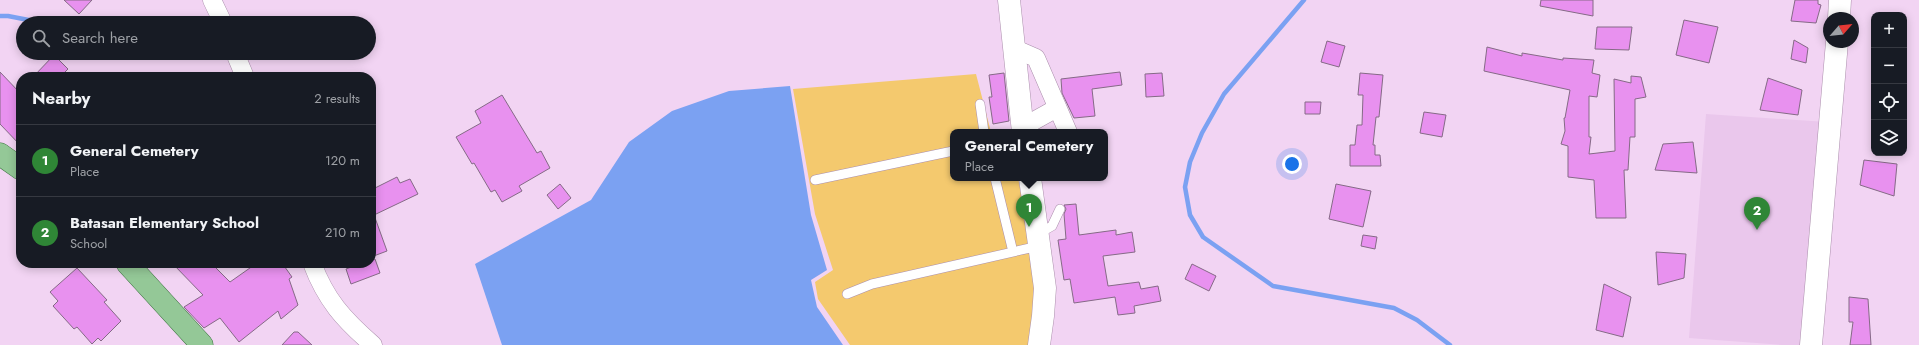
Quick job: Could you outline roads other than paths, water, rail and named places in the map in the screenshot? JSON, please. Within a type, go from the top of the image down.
[{"type":"main road","points":[[0,154],[16,165]]},
{"type":"main road","points":[[132,268],[202,345]]},
{"type":"street","points":[[212,0],[220,16]]},
{"type":"street","points":[[1009,0],[1014,48],[1019,129]]},
{"type":"street","points":[[1839,12],[1840,0]]},
{"type":"street","points":[[1014,48],[1036,58],[1067,129]]},
{"type":"street","points":[[1811,345],[1836,48]]},
{"type":"street","points":[[239,60],[243,72]]},
{"type":"street","points":[[1021,129],[1057,108]]},
{"type":"street","points":[[1030,181],[1045,288],[1039,345]]},
{"type":"street","points":[[314,268],[319,282],[335,308],[352,327],[373,345]]},
{"type":"lane","points":[[980,104],[984,129]]},
{"type":"lane","points":[[815,180],[950,152]]},
{"type":"lane","points":[[996,181],[1013,252]]},
{"type":"lane","points":[[846,294],[872,284],[1013,252],[1038,240],[1052,226],[1060,209]]},
{"type":"water","points":[[790,86],[811,215],[827,270],[811,280],[817,307],[843,345],[502,345],[475,264],[591,200],[629,142],[672,111],[729,91]]},
{"type":"waterway","points":[[1304,0],[1224,94],[1202,133],[1190,162],[1185,187],[1190,215],[1203,237],[1273,286],[1394,308],[1417,320],[1450,345]]},
{"type":"waterway","points":[[0,16],[16,18]]},
{"type":"place","name":"General Cemetery","points":[[1029,227]]},
{"type":"place","name":"Batasan Elementary School","points":[[1757,230]]}]
